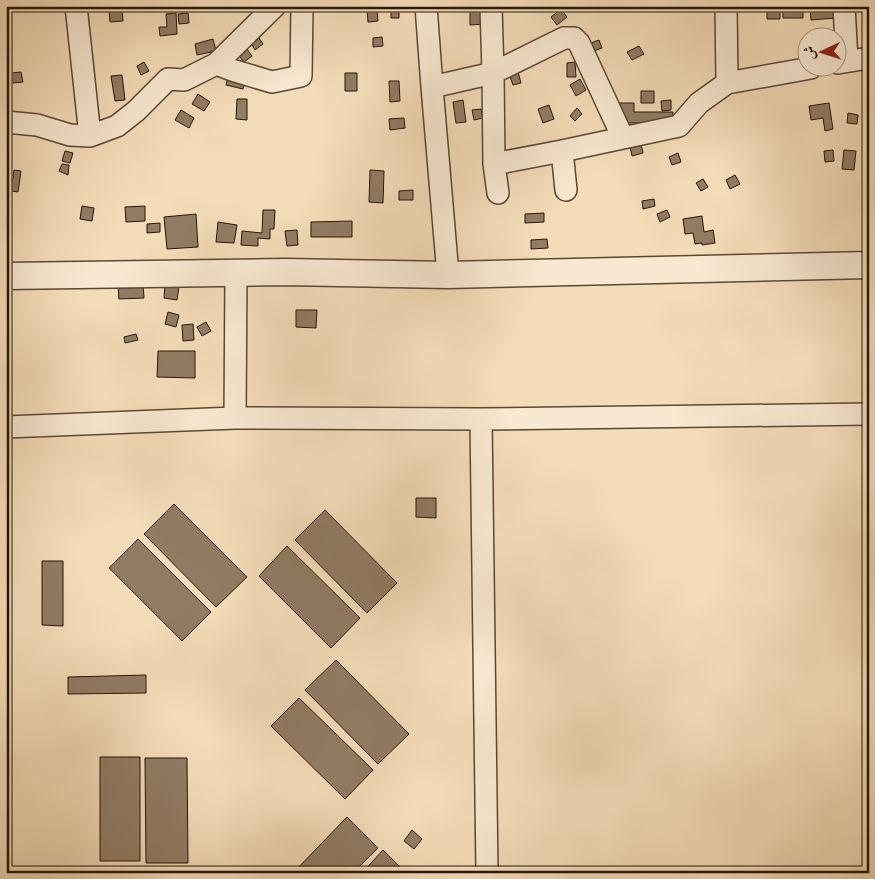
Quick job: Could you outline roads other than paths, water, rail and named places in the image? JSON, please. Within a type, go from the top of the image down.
[{"type":"street","points":[[76,6],[90,136]]},
{"type":"street","points":[[6,122],[37,125],[70,134],[90,136],[117,126],[136,111],[168,79],[184,80],[216,64],[275,6]]},
{"type":"street","points":[[216,64],[272,82],[301,76],[302,6]]},
{"type":"street","points":[[426,6],[448,276]]},
{"type":"street","points":[[490,6],[494,73],[494,164],[498,193]]},
{"type":"street","points":[[726,6],[727,83]]},
{"type":"street","points":[[843,28],[844,6]]},
{"type":"street","points":[[432,87],[494,73],[564,38],[574,38],[579,43],[623,138]]},
{"type":"street","points":[[848,61],[869,58]]},
{"type":"street","points":[[494,164],[679,126],[699,103],[727,83],[798,70]]},
{"type":"street","points":[[562,151],[566,190]]},
{"type":"street","points":[[6,276],[285,272],[448,276],[869,265]]},
{"type":"street","points":[[235,418],[236,273]]},
{"type":"street","points":[[6,426],[235,418],[481,419],[869,414]]},
{"type":"street","points":[[481,419],[487,873]]}]
